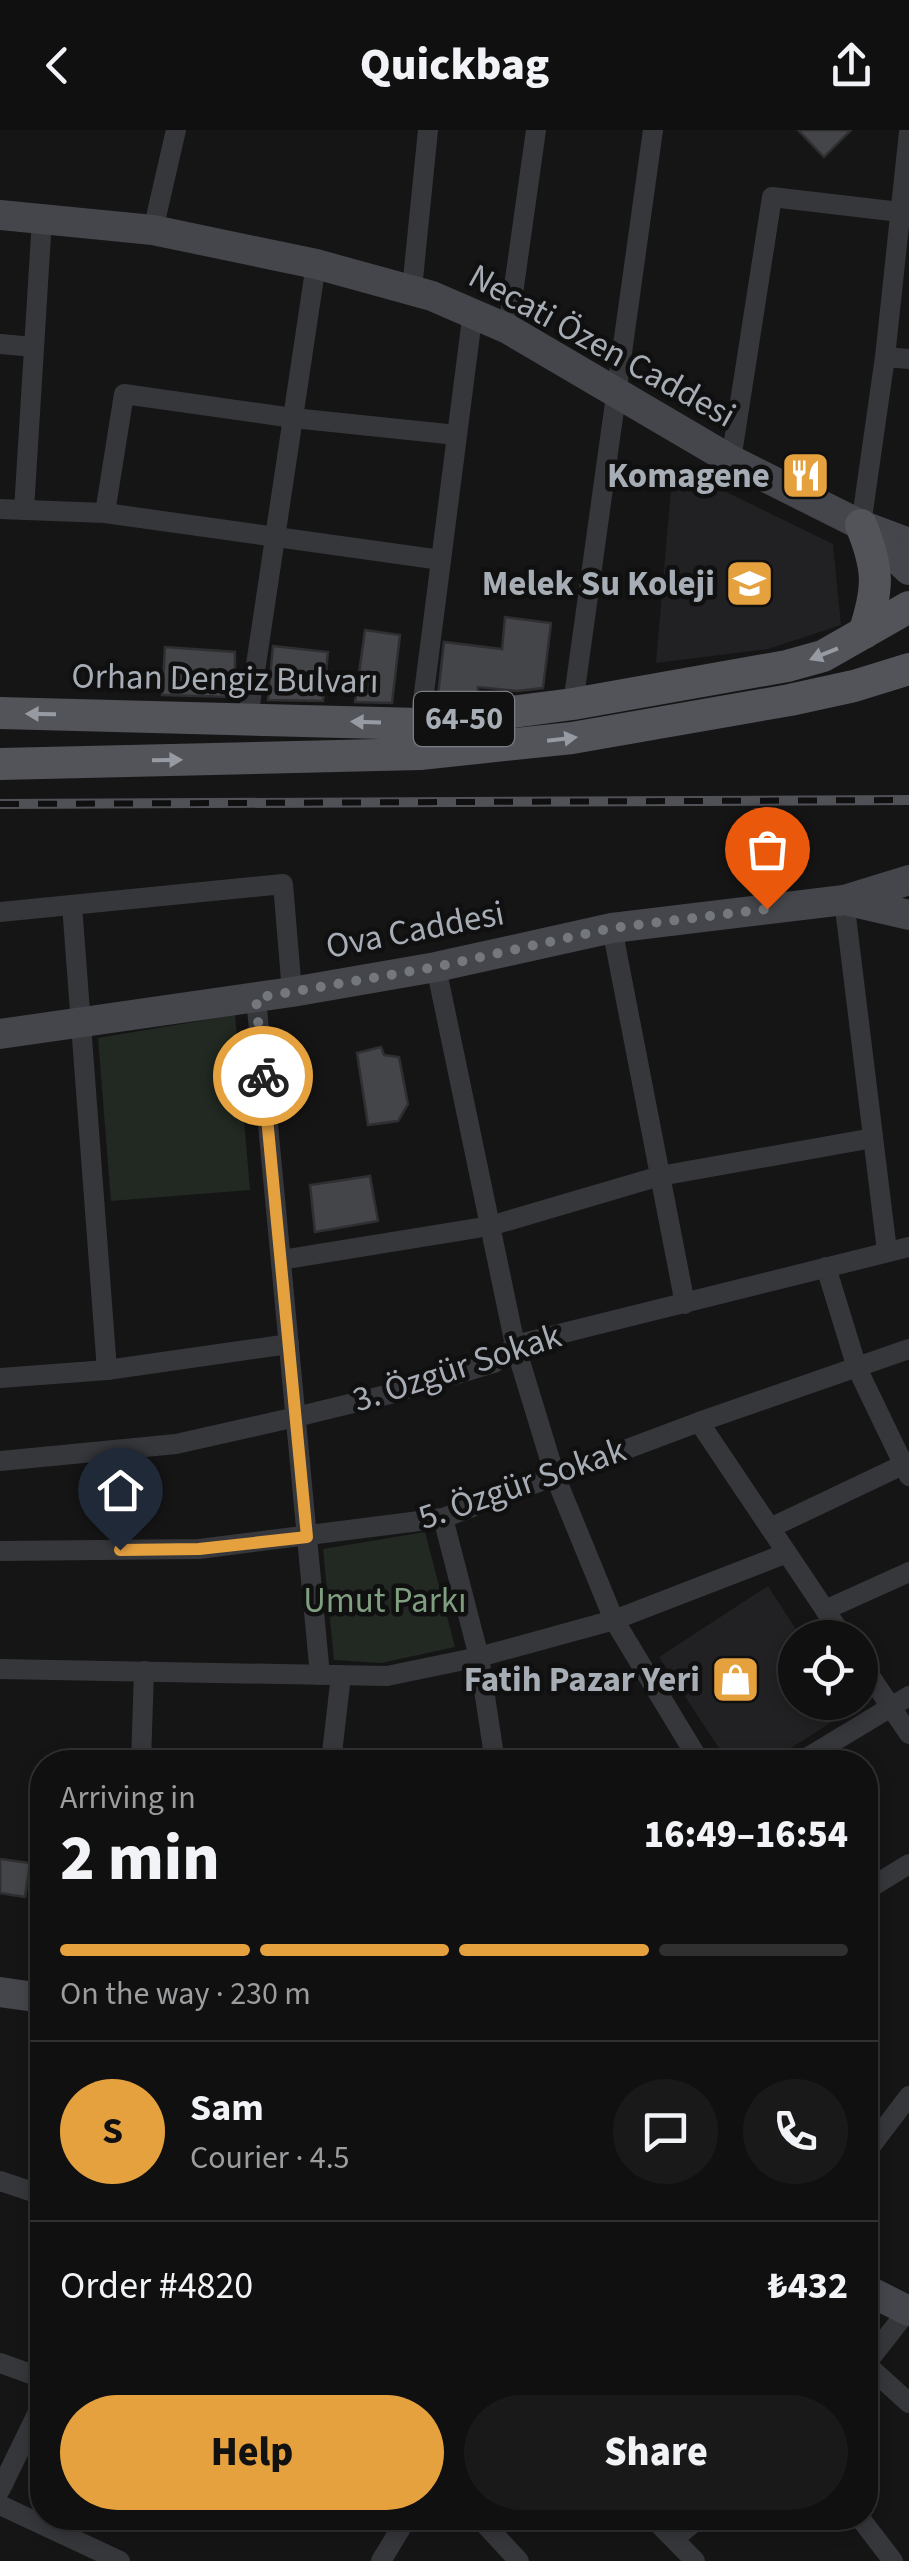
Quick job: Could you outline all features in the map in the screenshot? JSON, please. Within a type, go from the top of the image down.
[{"type":"main road","points":[[861,525],[877,575],[864,633]]},
{"type":"main road","name":"Orhan Dengiz Bulvarı","points":[[0,713],[420,724],[573,704],[787,666],[823,656],[909,606]]},
{"type":"main road","name":"Orhan Dengiz Bulvarı","points":[[0,764],[439,752],[572,738],[772,703],[909,670]]},
{"type":"street","points":[[152,230],[176,130]]},
{"type":"street","points":[[412,289],[428,130]]},
{"type":"street","points":[[508,329],[536,130]]},
{"type":"street","points":[[573,704],[653,130]]},
{"type":"street","points":[[861,525],[902,223],[909,132]]},
{"type":"street","points":[[731,460],[772,197],[902,223]]},
{"type":"street","name":"Necati Özen Caddesi","points":[[0,215],[152,230],[316,264],[412,289],[473,311],[508,329],[731,460],[861,525]]},
{"type":"street","points":[[24,510],[42,220]]},
{"type":"street","points":[[248,718],[316,264]]},
{"type":"street","points":[[420,724],[473,311]]},
{"type":"street","points":[[0,344],[34,347]]},
{"type":"street","points":[[885,357],[909,359]]},
{"type":"street","points":[[105,513],[124,394],[457,436]]},
{"type":"street","points":[[0,509],[105,513],[441,560]]},
{"type":"street","points":[[861,525],[909,543]]},
{"type":"street","points":[[861,525],[909,570]]},
{"type":"street","points":[[844,900],[909,880]]},
{"type":"street","points":[[0,912],[284,884],[292,992]]},
{"type":"street","points":[[844,900],[909,915]]},
{"type":"street","points":[[844,900],[887,1251]]},
{"type":"street","name":"Ova Caddesi","points":[[0,1034],[292,992],[436,967],[612,928],[844,900]]},
{"type":"street","points":[[72,905],[107,1370]]},
{"type":"street","points":[[612,928],[685,1304]]},
{"type":"street","points":[[436,967],[515,1345],[554,1476],[614,1620],[693,1750]]},
{"type":"street","points":[[256,998],[307,1537],[331,1675],[331,1750]]},
{"type":"street","points":[[281,1260],[490,1226],[660,1176],[873,1138]]},
{"type":"street","name":"3. Özgür Sokak","points":[[0,1461],[176,1444],[296,1417],[494,1363],[515,1345],[909,1247]]},
{"type":"street","points":[[770,1528],[907,1468],[856,1368],[826,1266]]},
{"type":"street","points":[[0,1378],[107,1370],[289,1344]]},
{"type":"street","name":"5. Özgür Sokak","points":[[0,1551],[199,1549],[443,1518],[909,1349]]},
{"type":"street","points":[[699,1422],[832,1620]]},
{"type":"street","points":[[443,1518],[479,1657],[494,1750]]},
{"type":"street","points":[[0,1668],[387,1676],[479,1657],[614,1620],[787,1553]]},
{"type":"street","points":[[825,1610],[909,1572]]},
{"type":"street","points":[[141,1750],[144,1671]]},
{"type":"street","points":[[878,1679],[899,1701],[909,1734]]},
{"type":"street","points":[[819,1750],[899,1701]]},
{"type":"street","points":[[878,1883],[909,1864]]},
{"type":"street","points":[[0,1992],[30,1996]]},
{"type":"street","points":[[878,2137],[909,2096]]},
{"type":"street","points":[[0,2181],[30,2191]]},
{"type":"street","points":[[878,2296],[909,2311],[878,2349]]},
{"type":"street","points":[[0,2364],[30,2374]]},
{"type":"street","points":[[878,2375],[909,2403]]},
{"type":"street","points":[[0,2490],[30,2429]]},
{"type":"street","points":[[0,2505],[30,2519]]},
{"type":"street","points":[[54,2530],[120,2561]]},
{"type":"street","points":[[381,2561],[400,2530]]},
{"type":"street","points":[[491,2530],[520,2561]]},
{"type":"street","points":[[665,2530],[695,2561]]},
{"type":"street","points":[[674,2539],[685,2530]]},
{"type":"street","points":[[869,2530],[893,2561]]},
{"type":"shaded area","name":"Melek Su Koleji","points":[[673,466],[833,544],[841,625],[768,649],[656,663]]},
{"type":"shaded area","name":"Fatih Pazar Yeri","points":[[768,1586],[790,1620],[778,1620],[778,1720],[835,1720],[788,1750],[720,1750],[659,1657]]},
{"type":"green space","points":[[235,1015],[250,1190],[111,1201],[98,1038]]},
{"type":"green space","name":"Umut Parkı","points":[[425,1532],[455,1647],[381,1663],[334,1660],[323,1549]]},
{"type":"building","points":[[798,130],[851,130],[824,157]]},
{"type":"building","points":[[505,617],[551,623],[543,688],[517,691],[478,687],[477,696],[438,695],[444,642],[502,649]]},
{"type":"building","points":[[365,630],[400,635],[392,703],[355,702]]},
{"type":"building","points":[[273,646],[328,652],[323,701],[268,700]]},
{"type":"building","points":[[165,647],[235,652],[235,697],[162,695]]},
{"type":"building","points":[[381,1047],[384,1055],[399,1057],[408,1104],[398,1121],[368,1125],[357,1053]]},
{"type":"building","points":[[370,1176],[378,1221],[315,1232],[310,1185]]},
{"type":"building","points":[[0,1859],[30,1863],[25,1897],[0,1893]]},
{"type":"railway","points":[[0,804],[909,800]]},
{"type":"way so far","points":[[263,1076],[256,998],[436,967],[612,928],[767,909]]},
{"type":"place","name":"Komagene","points":[[805,476]]},
{"type":"place","name":"Melek Su Koleji","points":[[750,584]]},
{"type":"place","name":"Fatih Pazar Yeri","points":[[735,1680]]},
{"type":"route","points":[[120,1550],[199,1549],[307,1537],[263,1076]]}]
